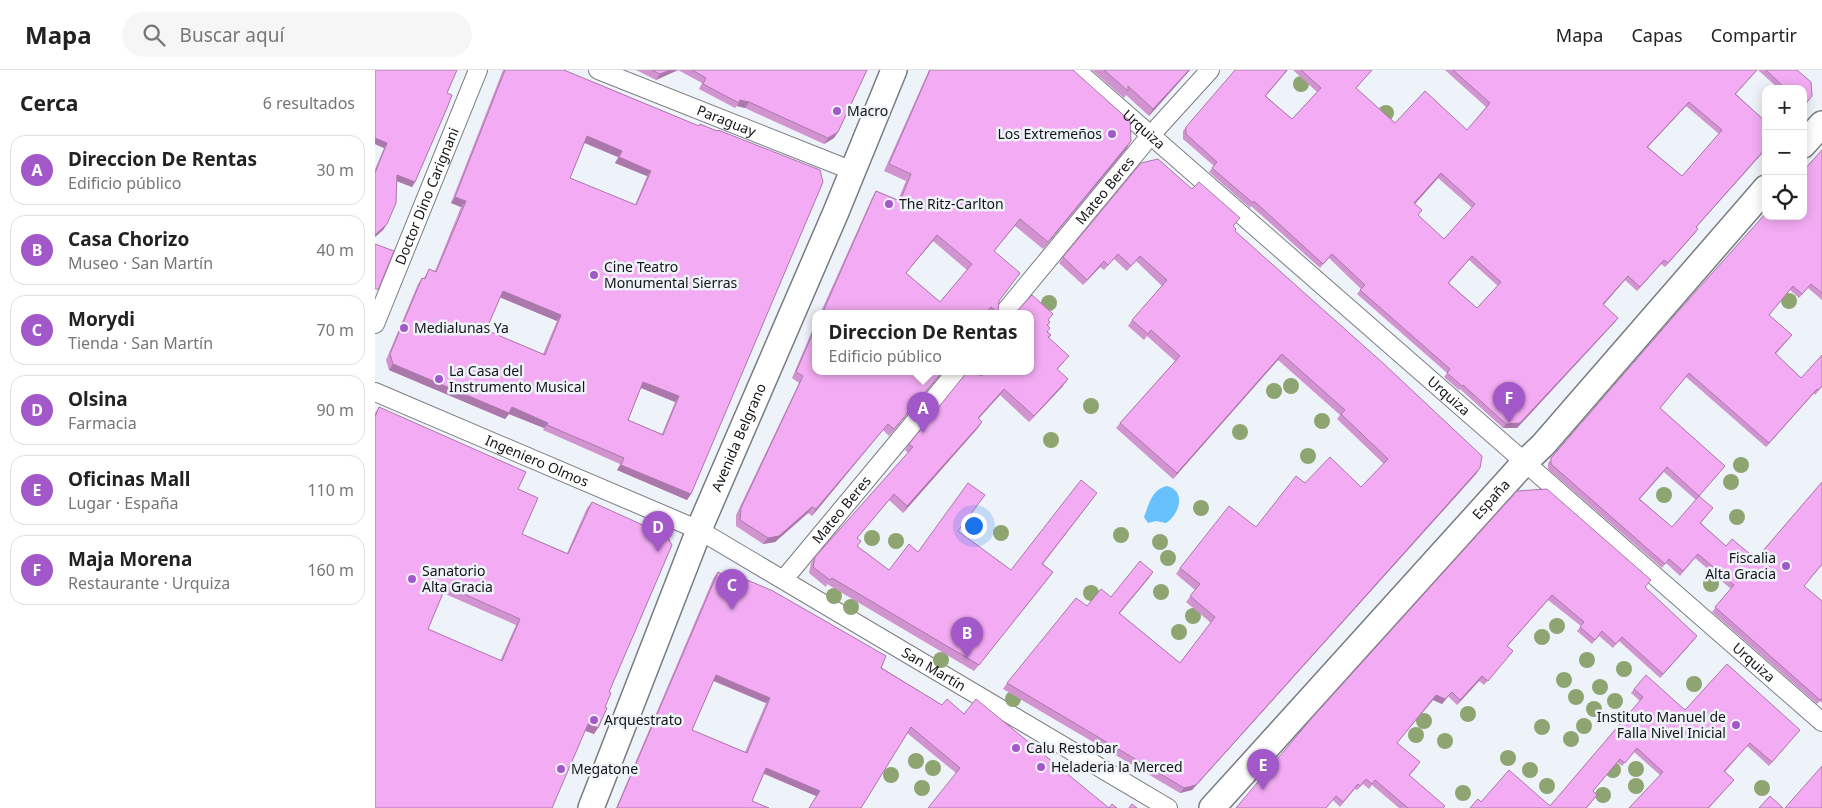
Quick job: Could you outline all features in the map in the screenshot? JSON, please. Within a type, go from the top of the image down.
[{"type":"street","name":"Doctor Dino Carignani","points":[[375,324],[478,70]]},
{"type":"street","name":"Paraguay","points":[[598,70],[853,171]]},
{"type":"street","name":"Avenida Belgrano","points":[[591,808],[699,530],[853,171],[893,70]]},
{"type":"street","name":"Urquiza","points":[[1076,70],[1822,722]]},
{"type":"street","name":"Mateo Beres","points":[[1006,310],[1150,136],[1210,70]]},
{"type":"street","points":[[1807,141],[1822,124]]},
{"type":"street","name":"España","points":[[1212,808],[1524,463],[1543,445],[1762,193]]},
{"type":"street","name":"Mateo Beres","points":[[785,579],[953,375]]},
{"type":"street","name":"Ingeniero Olmos","points":[[375,392],[699,530]]},
{"type":"street","name":"San Martín","points":[[699,530],[785,579],[1168,808]]},
{"type":"water","points":[[1167,486],[1177,493],[1179,498],[1174,515],[1166,523],[1156,521],[1148,523],[1144,517],[1154,494]]},
{"type":"building","points":[[375,70],[457,70],[447,93],[452,95],[415,182],[397,175],[396,203],[387,224],[375,235],[375,173],[387,143],[375,138]]},
{"type":"building","points":[[505,70],[564,70],[699,126],[700,124],[718,130],[820,170],[823,182],[691,494],[621,465],[624,458],[547,425],[548,423],[512,407],[509,413],[393,364],[390,354],[422,278],[425,279],[429,269],[436,272],[466,201],[455,197]],"holes":[[[587,136],[622,151],[619,157],[651,171],[636,205],[570,178]],[[503,291],[561,315],[545,355],[486,330]],[[643,382],[679,396],[663,435],[628,420]]]},
{"type":"building","points":[[652,70],[670,70],[660,74]]},
{"type":"building","points":[[692,70],[867,70],[838,132],[828,138],[749,102],[740,100],[739,103],[703,84],[706,78]]},
{"type":"building","points":[[930,70],[1073,70],[1130,121],[1131,141],[1048,242],[1020,219],[994,251],[1020,273],[999,301],[998,310],[991,307],[988,310],[824,310],[876,191],[900,201],[911,174],[889,164]],"holes":[[[937,235],[972,264],[940,302],[906,273]]]},
{"type":"building","points":[[1104,70],[1189,70],[1153,109],[1128,86],[1128,91]]},
{"type":"building","points":[[1235,70],[1287,70],[1265,96],[1292,119],[1321,88],[1301,70],[1372,70],[1356,88],[1395,123],[1425,91],[1467,130],[1490,103],[1453,70],[1757,70],[1735,94],[1762,118],[1762,153],[1696,227],[1698,229],[1668,263],[1664,260],[1640,287],[1628,276],[1603,304],[1618,318],[1520,423],[1506,424],[1447,373],[1450,369],[1360,290],[1365,285],[1332,254],[1323,264],[1254,201],[1253,203],[1212,168],[1217,162],[1186,134],[1186,127]],"holes":[[[1689,102],[1722,130],[1682,176],[1647,147]],[[1441,173],[1475,204],[1444,239],[1418,215],[1422,210],[1414,203]],[[1472,256],[1501,282],[1477,308],[1448,283]]]},
{"type":"building","points":[[1766,70],[1797,70],[1811,82],[1812,96],[1807,102],[1807,85],[1782,85]]},
{"type":"building","points":[[1822,150],[1822,293],[1811,284],[1802,294],[1793,286],[1769,315],[1792,335],[1775,353],[1801,378],[1822,355],[1822,386],[1817,389],[1769,443],[1689,373],[1660,408],[1725,466],[1699,496],[1713,508],[1700,523],[1726,546],[1732,539],[1756,559],[1822,482],[1822,564],[1804,586],[1822,601],[1822,698],[1820,700],[1715,607],[1734,585],[1698,554],[1683,571],[1669,559],[1665,564],[1551,464],[1551,458],[1762,217],[1762,220],[1807,220],[1807,167]],"holes":[[[1667,467],[1699,496],[1672,527],[1639,499]]]},
{"type":"building","points":[[1158,159],[1192,189],[1199,182],[1240,218],[1233,226],[1236,229],[1235,231],[1384,364],[1482,456],[1480,468],[1196,785],[1184,788],[1007,683],[1076,598],[1087,606],[1101,589],[1111,597],[1140,561],[1153,572],[1119,613],[1180,663],[1215,617],[1190,596],[1200,584],[1180,568],[1229,506],[1256,527],[1296,476],[1305,483],[1330,457],[1361,487],[1388,459],[1341,414],[1345,410],[1282,354],[1177,473],[1120,423],[1180,356],[1151,330],[1148,334],[1132,320],[1167,280],[1140,256],[1131,266],[1118,254],[1108,265],[1104,261],[1087,280],[1063,257],[1141,163]]},
{"type":"building","points":[[375,244],[394,251],[378,290],[375,288]]},
{"type":"building","points":[[1032,295],[1053,314],[1048,320],[1050,322],[1047,325],[1050,328],[1047,332],[1051,335],[1048,337],[1069,356],[1057,369],[1068,379],[1034,416],[1004,389],[978,418],[982,422],[907,506],[894,494],[857,538],[861,541],[857,546],[889,570],[909,544],[918,552],[968,483],[985,495],[958,531],[1011,570],[1081,480],[1097,493],[1042,564],[1053,572],[979,665],[832,578],[830,580],[813,567],[815,557],[913,447],[909,444],[965,375],[1034,375],[1034,310],[1018,310]]},
{"type":"building","points":[[812,335],[812,375],[939,375],[894,429],[888,424],[816,509],[812,507],[779,536],[768,538],[740,520],[741,508],[803,376],[796,372]]},
{"type":"building","points":[[379,407],[526,472],[518,489],[538,498],[522,534],[568,554],[592,502],[667,536],[672,545],[609,692],[611,693],[605,707],[607,708],[598,728],[588,724],[552,808],[375,808],[375,417]],"holes":[[[446,586],[520,619],[502,661],[428,629]]]},
{"type":"building","points":[[1547,489],[1651,580],[1645,587],[1697,636],[1663,674],[1622,637],[1616,644],[1602,631],[1595,640],[1580,627],[1584,622],[1552,595],[1507,646],[1513,651],[1488,681],[1482,676],[1460,700],[1452,692],[1445,699],[1436,695],[1397,743],[1420,762],[1409,775],[1445,806],[1443,808],[1408,808],[1375,780],[1372,784],[1366,779],[1360,786],[1358,784],[1343,802],[1336,796],[1326,808],[1236,808],[1311,719],[1517,491]]},
{"type":"building","points":[[726,571],[773,591],[886,656],[881,668],[942,705],[947,699],[964,714],[976,699],[1109,808],[928,808],[960,768],[911,727],[861,808],[809,808],[820,791],[766,768],[752,801],[769,808],[617,808],[718,572],[724,575]],"holes":[[[716,675],[770,698],[747,753],[692,730]]]},
{"type":"building","points":[[1727,664],[1800,730],[1772,762],[1750,743],[1724,771],[1734,780],[1708,808],[1629,808],[1663,772],[1637,748],[1625,763],[1620,759],[1593,791],[1597,795],[1586,808],[1470,808],[1478,799],[1481,802],[1509,770],[1550,806],[1643,697],[1634,689],[1646,675],[1685,710]]},
{"type":"building","points":[[1822,766],[1822,808],[1785,808]]},
{"type":"building","points":[[1770,796],[1783,808],[1759,808]]},
{"type":"building","points":[[1112,804],[1117,808],[1109,808]]},
{"type":"building","points":[[1132,804],[1137,808],[1129,808]]},
{"type":"place","name":"Macro","points":[[837,111]]},
{"type":"place","name":"Los Extremeños","points":[[1112,134]]},
{"type":"place","name":"The Ritz-Carlton","points":[[889,204]]},
{"type":"place","name":"Cine Teatro Monumental Sierras","points":[[594,275]]},
{"type":"place","name":"Medialunas Ya","points":[[404,328]]},
{"type":"place","name":"La Casa del Instrumento Musical","points":[[439,379]]},
{"type":"place","name":"Maja Morena","points":[[1509,423]]},
{"type":"place","name":"Direccion De Rentas","points":[[923,433]]},
{"type":"place","name":"Olsina","points":[[658,552]]},
{"type":"place","name":"Fiscalia Alta Gracia","points":[[1786,566]]},
{"type":"place","name":"Sanatorio Alta Gracia","points":[[412,579]]},
{"type":"place","name":"Morydi","points":[[732,610]]},
{"type":"place","name":"Casa Chorizo","points":[[967,658]]},
{"type":"place","name":"Arquestrato","points":[[594,720]]},
{"type":"place","name":"Instituto Manuel de Falla Nivel Inicial","points":[[1736,725]]},
{"type":"place","name":"Calu Restobar","points":[[1016,748]]},
{"type":"place","name":"Heladeria la Merced","points":[[1041,767]]},
{"type":"place","name":"Megatone","points":[[561,769]]},
{"type":"place","name":"Oficinas Mall","points":[[1263,790]]}]
